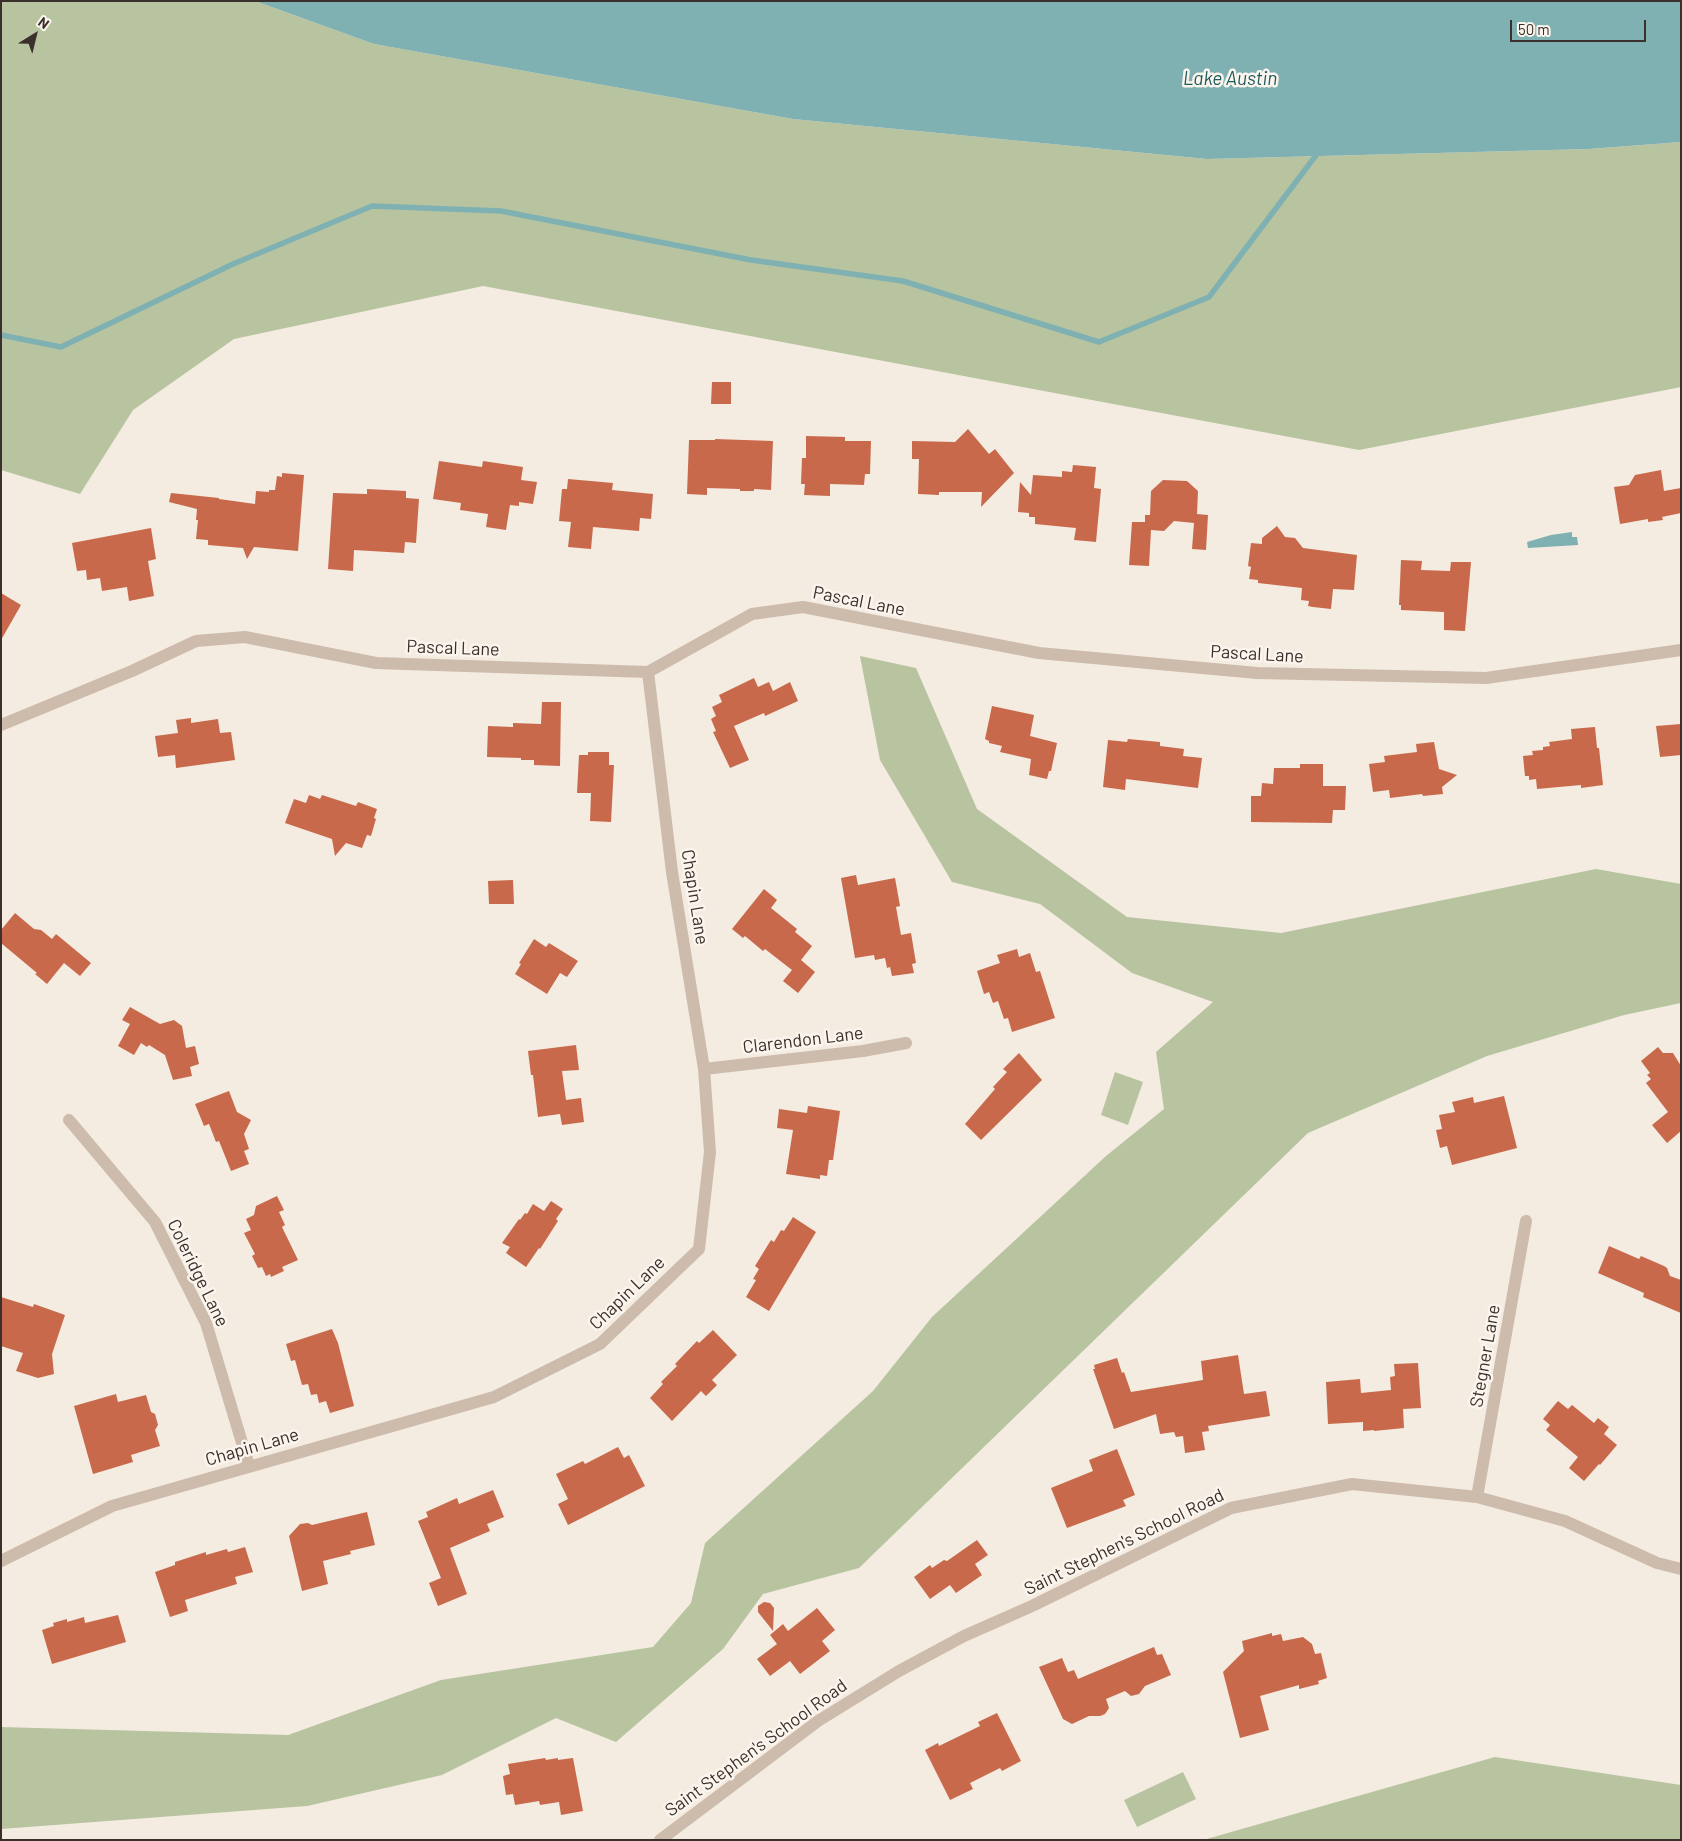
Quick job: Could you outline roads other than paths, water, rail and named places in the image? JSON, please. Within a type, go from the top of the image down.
[{"type":"street","name":"Pascal Lane","points":[[1,725],[132,671],[196,641],[245,637],[376,663],[648,672],[752,614],[803,607],[1039,653],[1257,673],[1486,678],[1681,650]]},
{"type":"street","name":"Chapin Lane","points":[[1,1560],[112,1506],[494,1398],[600,1344],[699,1249],[710,1152],[704,1069],[672,872],[648,672]]},
{"type":"street","name":"Clarendon Lane","points":[[704,1069],[863,1051],[906,1043]]},
{"type":"street","name":"Coleridge Lane","points":[[69,1120],[155,1222],[206,1323],[249,1466]]},
{"type":"street","name":"Stegner Lane","points":[[1477,1496],[1526,1221]]},
{"type":"street","name":"Saint Stephen's School Road","points":[[660,1840],[818,1721],[900,1671],[964,1636],[1032,1606],[1231,1508],[1352,1484],[1477,1496],[1565,1521],[1657,1562],[1681,1568]]},
{"type":"water","name":"Lake Austin","points":[[255,1],[1681,1],[1681,142],[1589,149],[1207,159],[793,119],[374,44]]},
{"type":"water","points":[[1572,532],[1572,537],[1577,537],[1578,545],[1528,548],[1527,542],[1551,535]]},
{"type":"waterway","points":[[1,335],[61,347],[233,264],[372,206],[501,211],[751,260],[903,281],[1099,342],[1209,297],[1320,150]]}]
